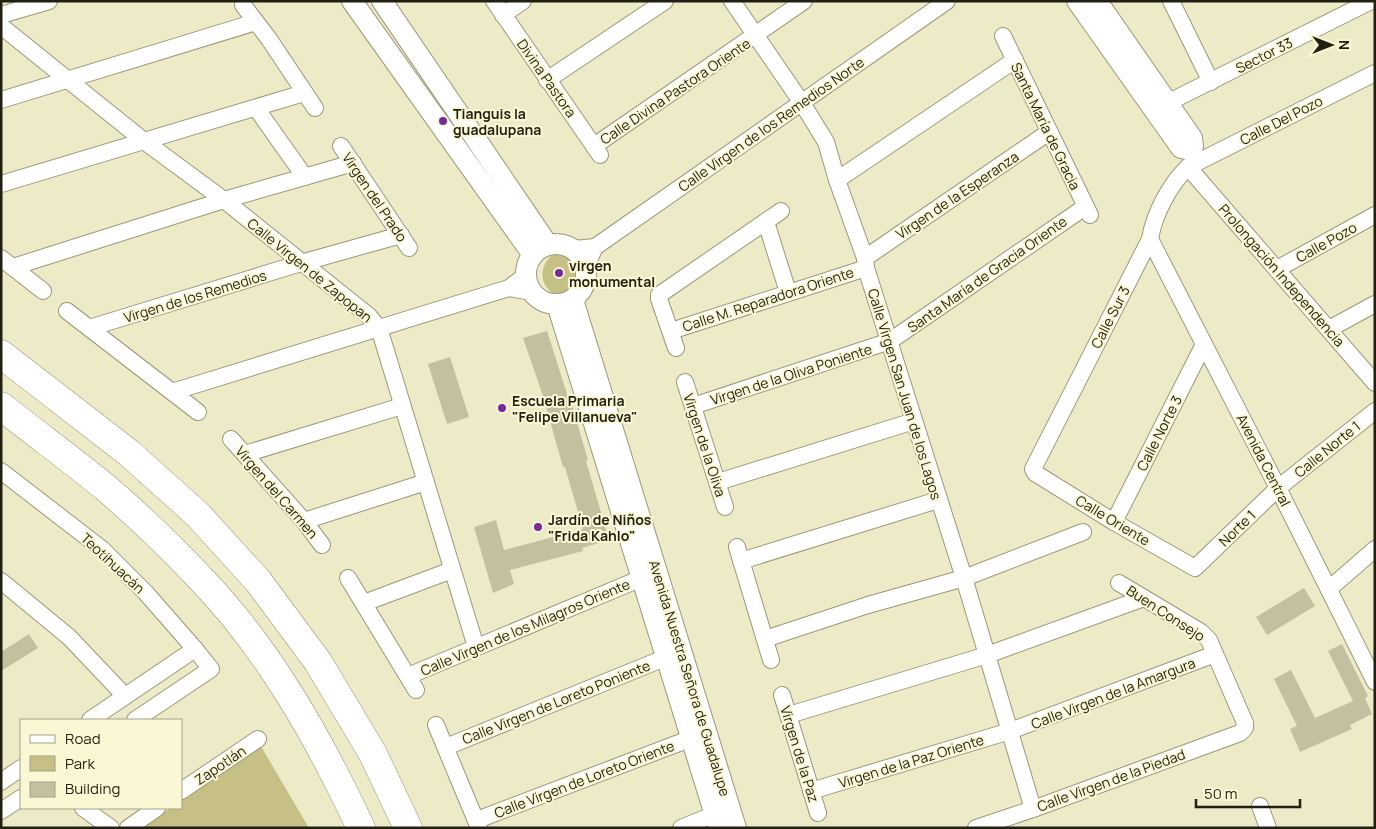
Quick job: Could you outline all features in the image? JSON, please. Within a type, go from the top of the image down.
[{"type":"highway","points":[[1,354],[136,459],[198,515],[258,581],[323,671],[373,754],[408,828]]},
{"type":"highway","points":[[1,406],[106,488],[161,538],[203,581],[243,629],[283,685],[334,772],[361,828]]},
{"type":"street","points":[[1,15],[49,1]]},
{"type":"street","points":[[352,1],[541,250]]},
{"type":"street","points":[[382,1],[541,250]]},
{"type":"street","name":"Divina Pastora","points":[[494,1],[597,150]]},
{"type":"street","points":[[503,15],[523,1]]},
{"type":"street","points":[[547,80],[666,1]]},
{"type":"street","name":"Calle Virgen San Juan de los Lagos","points":[[732,1],[802,103],[826,142],[964,578],[1033,808]]},
{"type":"street","name":"Calle Divina Pastora Oriente","points":[[597,150],[804,1]]},
{"type":"street","name":"Calle Virgen de los Remedios Norte","points":[[574,249],[595,247],[947,1]]},
{"type":"street","points":[[1077,1],[1180,148],[1186,150],[1193,146],[1192,138],[1169,102],[1097,1]]},
{"type":"street","points":[[1171,1],[1211,82]]},
{"type":"street","name":"Sector 33","points":[[1169,102],[1371,1]]},
{"type":"street","points":[[243,5],[269,39],[315,108]]},
{"type":"street","points":[[1,100],[256,22]]},
{"type":"street","name":"Calle Virgen de Zapopan","points":[[1,26],[144,141],[224,200],[369,316],[379,328],[476,647]]},
{"type":"street","name":"Santa María de Gracia","points":[[1003,36],[1087,211]]},
{"type":"street","points":[[837,180],[1015,60]]},
{"type":"street","name":"Calle Del Pozo","points":[[1188,167],[1375,72]]},
{"type":"street","points":[[1,184],[304,93]]},
{"type":"street","points":[[256,108],[305,177]]},
{"type":"street","name":"Virgen de la Esperanza","points":[[865,263],[1049,132]]},
{"type":"street","name":"Virgen del Prado","points":[[341,146],[405,241]]},
{"type":"street","points":[[7,262],[353,163]]},
{"type":"street","name":"Calle Sur 3","points":[[1033,469],[1150,239],[1153,223],[1177,177],[1188,167]]},
{"type":"street","name":"Prolongación Independencia","points":[[1188,167],[1375,383]]},
{"type":"street","points":[[676,348],[659,300],[659,295],[780,211]]},
{"type":"street","name":"Santa María de Gracia Oriente","points":[[890,341],[1087,211]]},
{"type":"street","name":"Calle Pozo","points":[[1278,269],[1375,215]]},
{"type":"street","points":[[766,222],[788,292]]},
{"type":"street","name":"Avenida Central","points":[[1150,239],[1374,678]]},
{"type":"street","name":"Virgen de los Remedios","points":[[89,328],[301,263],[405,241]]},
{"type":"street","points":[[557,244],[566,245],[574,249],[586,266],[587,276],[585,285],[580,293],[565,302],[547,303],[539,299],[529,283],[530,261],[541,250],[557,244]]},
{"type":"street","name":"Calle Virgen de los Remedios Norte","points":[[586,266],[595,247]]},
{"type":"street","points":[[7,262],[43,291]]},
{"type":"street","name":"Calle M. Reparadora Oriente","points":[[671,330],[788,292],[865,263]]},
{"type":"street","points":[[172,392],[529,283]]},
{"type":"street","name":"Avenida Nuestra Señora de Guadalupe","points":[[565,302],[642,578],[717,821]]},
{"type":"street","name":"Avenida Nuestra Señora de Guadalupe","points":[[565,302],[736,828]]},
{"type":"street","points":[[1329,329],[1375,304]]},
{"type":"street","points":[[67,311],[198,412]]},
{"type":"street","name":"Virgen de la Oliva Poniente","points":[[693,406],[890,341]]},
{"type":"street","name":"Calle Norte 3","points":[[1114,522],[1204,344]]},
{"type":"street","name":"Virgen de la Oliva","points":[[685,382],[725,507]]},
{"type":"street","points":[[245,454],[402,406]]},
{"type":"street","name":"Calle Norte 1","points":[[1278,488],[1375,410]]},
{"type":"street","points":[[718,482],[914,421]]},
{"type":"street","name":"Virgen del Carmen","points":[[231,439],[304,521],[322,545]]},
{"type":"street","name":"Calle Oriente","points":[[1033,469],[1035,473],[1114,522],[1190,567],[1195,568]]},
{"type":"street","name":"Teotihuacán","points":[[1,471],[102,549],[146,593],[196,649],[210,669],[136,719]]},
{"type":"street","points":[[304,521],[426,482]]},
{"type":"street","name":"Norte 1","points":[[1195,568],[1278,488]]},
{"type":"street","points":[[771,660],[739,554],[938,500]]},
{"type":"street","points":[[765,638],[868,605],[964,578],[1083,532]]},
{"type":"street","points":[[1329,589],[1375,549]]},
{"type":"street","points":[[348,578],[364,603],[452,570]]},
{"type":"street","name":"Calle Virgen de los Milagros Oriente","points":[[364,603],[412,683],[476,647],[642,578]]},
{"type":"street","points":[[1,581],[70,637],[125,696]]},
{"type":"street","name":"Buen Consejo","points":[[1119,583],[1201,632],[1209,640],[1245,723],[1245,728]]},
{"type":"street","points":[[789,715],[987,655],[1144,598]]},
{"type":"street","points":[[91,719],[196,649]]},
{"type":"street","name":"Calle Virgen de la Amargura","points":[[1010,731],[1215,654]]},
{"type":"street","name":"Calle Virgen de Loreto Poniente","points":[[446,747],[667,657]]},
{"type":"street","name":"Virgen de la Paz","points":[[782,694],[818,813]]},
{"type":"street","points":[[436,725],[478,824]]},
{"type":"street","name":"Calle Virgen de la Piedad","points":[[976,828],[1240,733],[1245,728]]},
{"type":"street","name":"Virgen de la Paz Oriente","points":[[812,791],[1010,731]]},
{"type":"street","name":"Calle Virgen de Loreto Oriente","points":[[478,824],[692,738]]},
{"type":"street","name":"Zapotlán","points":[[182,790],[258,739]]},
{"type":"street","points":[[1,782],[20,769]]},
{"type":"street","points":[[1,811],[20,799]]},
{"type":"street","points":[[1260,806],[1268,828]]},
{"type":"street","points":[[84,809],[111,828]]},
{"type":"street","points":[[128,828],[156,809]]},
{"type":"street","points":[[681,828],[717,821]]},
{"type":"green space","points":[[556,252],[572,263],[577,273],[575,292],[566,298],[555,295],[543,279],[544,267]]},
{"type":"green space","points":[[259,743],[309,828],[143,828],[169,809],[182,809],[182,799]]},
{"type":"building","points":[[547,331],[571,402],[609,540],[582,548],[583,551],[510,570],[514,584],[493,593],[474,527],[496,520],[504,550],[583,529],[543,396],[523,338]]},
{"type":"building","points":[[450,357],[469,417],[447,424],[428,364]]},
{"type":"building","points":[[1304,588],[1315,606],[1267,635],[1256,617]]},
{"type":"building","points":[[29,634],[38,648],[1,671],[1,652]]},
{"type":"building","points":[[1342,644],[1368,696],[1365,698],[1372,714],[1350,725],[1352,729],[1300,752],[1290,729],[1297,726],[1274,679],[1291,670],[1315,718],[1353,701],[1328,651]]},
{"type":"place","name":"Tianguis la guadalupana","points":[[443,121]]},
{"type":"place","name":"virgen monumental","points":[[559,273]]},
{"type":"place","name":"Escuela Primaria \"Felipe Villanueva\"","points":[[502,408]]},
{"type":"place","name":"Jardín de Niños \"Frida Kahlo\"","points":[[538,527]]}]
